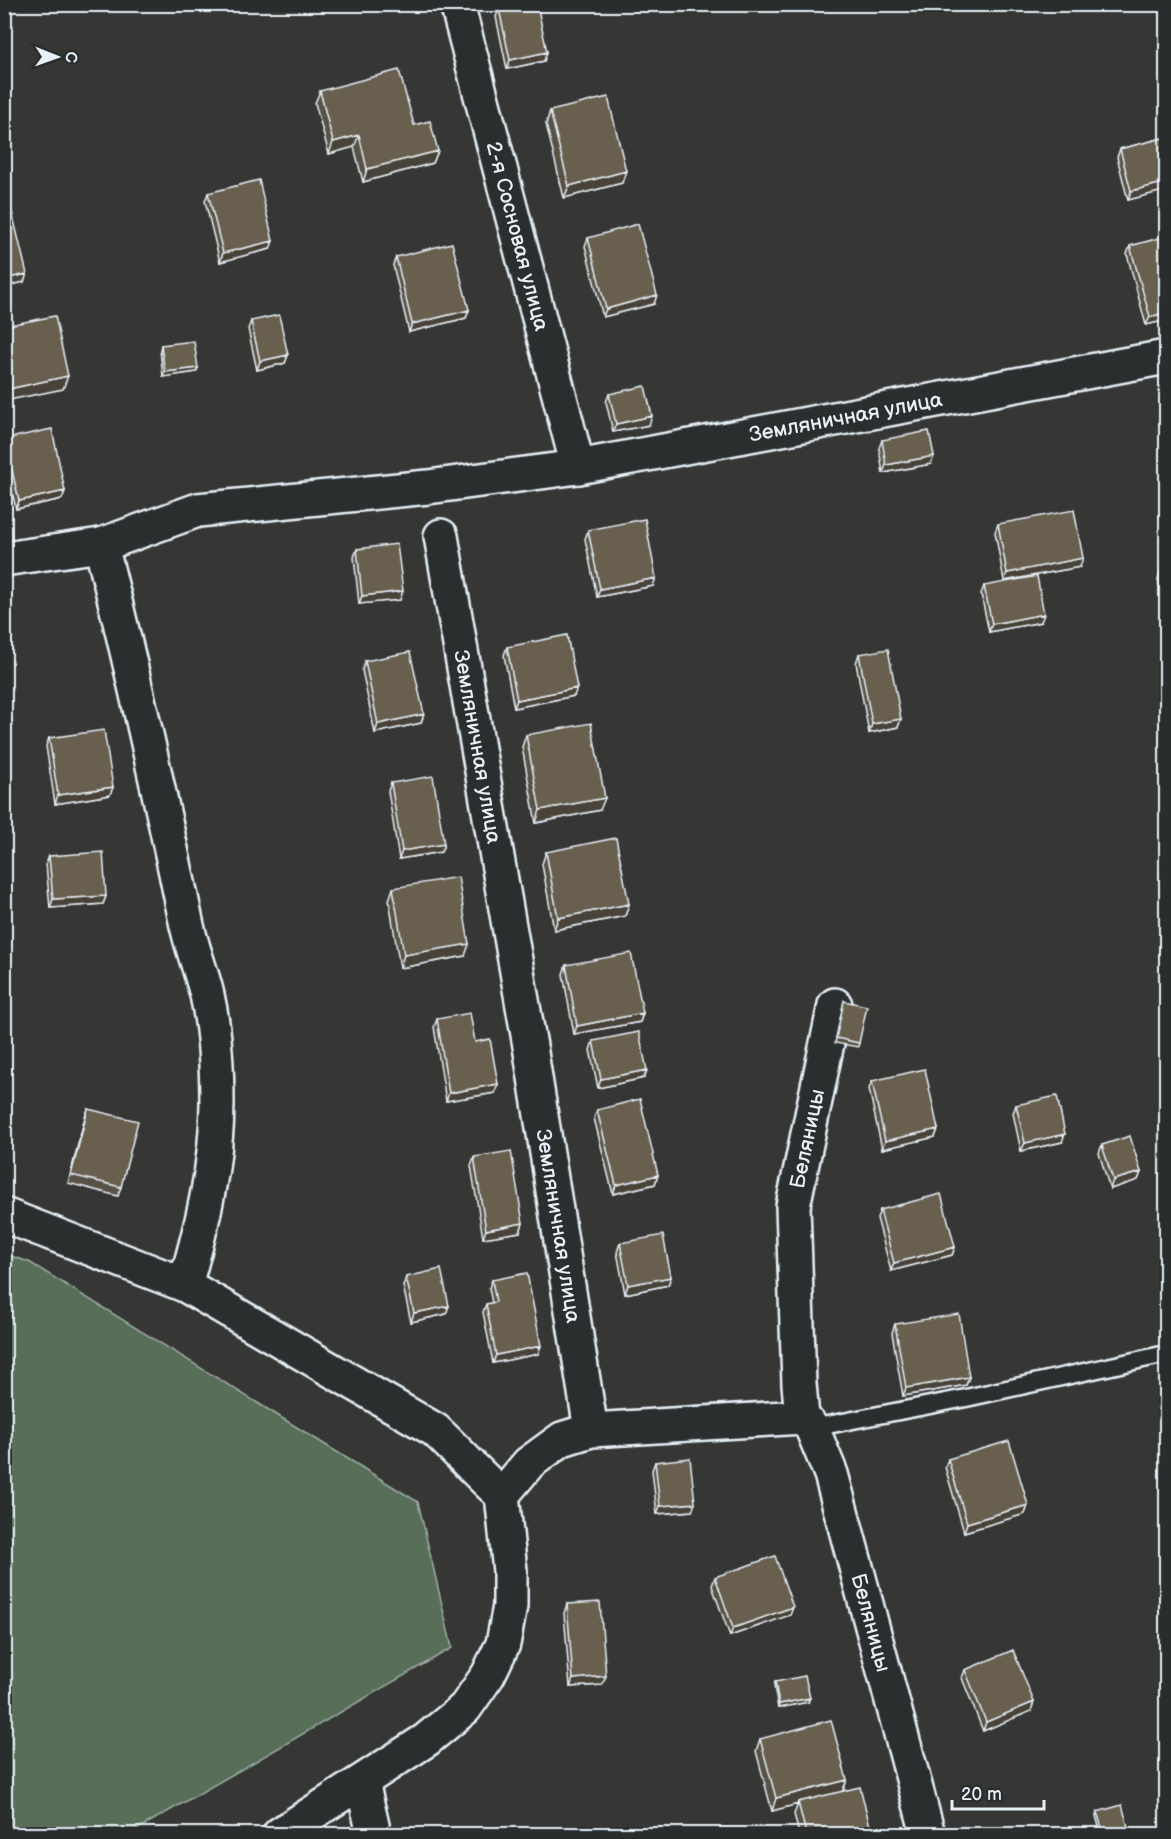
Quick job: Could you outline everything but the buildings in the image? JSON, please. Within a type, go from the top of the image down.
[{"type":"street","name":"2-я Сосновая улица","points":[[457,4],[578,467]]},
{"type":"street","name":"Земляничная улица","points":[[4,559],[101,545],[198,510],[428,487],[578,467],[1167,357]]},
{"type":"street","name":"Земляничная улица","points":[[441,536],[530,1046],[591,1430]]},
{"type":"street","points":[[101,545],[132,668],[187,925],[207,996],[216,1058],[215,1145],[201,1232],[185,1285]]},
{"type":"street","name":"Беляницы","points":[[835,1005],[793,1206],[799,1384],[807,1423],[831,1474],[928,1834]]},
{"type":"street","points":[[4,1215],[185,1285],[435,1431],[482,1479],[502,1495]]},
{"type":"street","points":[[280,1834],[426,1740],[465,1708],[488,1675],[503,1644],[510,1606],[510,1571],[502,1495],[529,1462],[562,1439],[591,1430],[807,1423]]},
{"type":"street","points":[[362,1782],[374,1834]]},
{"type":"lane","points":[[807,1423],[966,1398],[1167,1354]]},
{"type":"green space","points":[[5,1254],[29,1262],[418,1502],[452,1648],[129,1834],[5,1834]]}]
